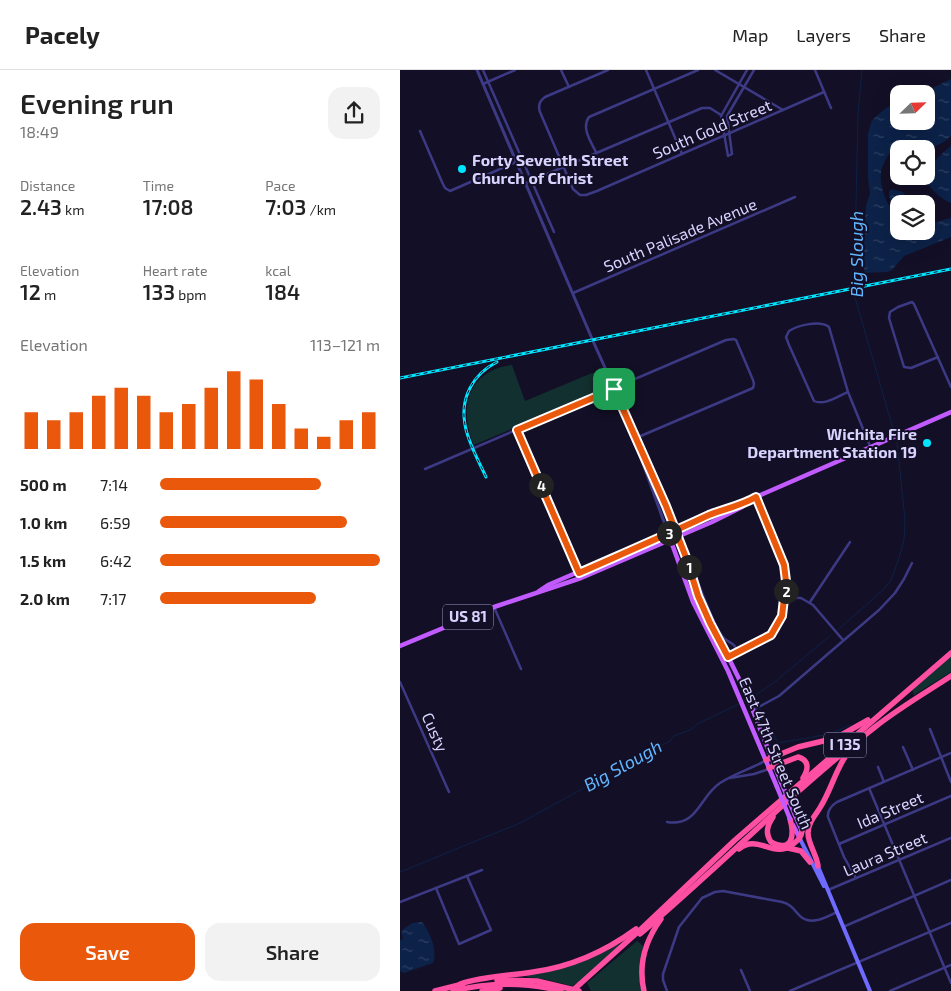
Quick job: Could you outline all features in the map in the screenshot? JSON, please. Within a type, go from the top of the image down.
[{"type":"highway","points":[[930,670],[951,649]]},
{"type":"highway","name":"I 135","points":[[654,915],[735,840],[951,653]]},
{"type":"highway","name":"I 135","points":[[667,912],[864,735],[889,716],[951,676]]},
{"type":"highway","points":[[766,760],[798,746],[824,742],[848,733],[911,686]]},
{"type":"highway","points":[[818,866],[818,860],[808,838],[808,828],[821,807],[837,769],[864,735]]},
{"type":"highway","points":[[772,767],[798,757],[805,760],[808,768],[807,772],[798,786]]},
{"type":"highway","points":[[780,809],[769,823],[767,830],[767,835],[771,842],[778,846],[790,842],[793,832],[793,817]]},
{"type":"highway","points":[[714,868],[749,843],[775,850],[784,850],[800,839],[802,831]]},
{"type":"highway","points":[[788,848],[801,851],[810,862]]},
{"type":"highway","points":[[581,984],[667,912]]},
{"type":"highway","points":[[644,991],[642,958],[655,928],[667,912]]},
{"type":"highway","points":[[435,991],[478,978],[548,969],[574,962],[608,947],[654,915]]},
{"type":"highway","points":[[460,984],[490,980],[523,980],[558,985],[575,991],[654,915]]},
{"type":"highway","points":[[453,991],[478,986],[505,984],[560,991]]},
{"type":"highway","points":[[482,991],[503,987],[560,991]]},
{"type":"main road","points":[[675,531],[951,412]]},
{"type":"main road","points":[[670,540],[732,513],[754,498]]},
{"type":"main road","name":"US 81","points":[[580,575],[675,531]]},
{"type":"main road","name":"East 47th Street South","points":[[675,531],[687,560],[698,596],[746,693],[772,757],[772,767],[777,787],[802,831],[818,866],[870,991]]},
{"type":"main road","name":"East 47th Street South","points":[[668,534],[693,602],[722,660],[766,760],[782,782],[800,839],[810,862],[828,891]]},
{"type":"main road","name":"US 81","points":[[400,646],[494,607],[538,592],[548,585],[580,575],[670,540]]},
{"type":"main road","points":[[683,573],[693,596],[698,596]]},
{"type":"main road","points":[[693,602],[698,604],[705,620],[710,623]]},
{"type":"street","points":[[425,469],[614,389],[726,340],[735,339],[754,380],[754,387],[636,438],[614,389],[477,70]]},
{"type":"street","points":[[483,70],[554,232]]},
{"type":"street","points":[[483,84],[515,70]]},
{"type":"street","points":[[561,70],[569,87]]},
{"type":"street","points":[[564,166],[540,112],[540,103],[545,97],[606,70]]},
{"type":"street","points":[[646,70],[682,154]]},
{"type":"street","points":[[596,152],[586,128],[587,119],[698,70]]},
{"type":"street","points":[[715,70],[783,110]]},
{"type":"street","points":[[747,70],[721,115],[727,155],[732,154],[727,116],[754,70]]},
{"type":"street","points":[[814,70],[831,108]]},
{"type":"street","name":"South Gold Street","points":[[564,166],[575,192],[580,195],[593,192],[824,92]]},
{"type":"street","points":[[526,183],[704,107],[710,108],[721,115]]},
{"type":"street","points":[[420,131],[442,182],[450,191],[516,162]]},
{"type":"street","name":"South Palisade Avenue","points":[[573,293],[795,197]]},
{"type":"street","points":[[938,357],[908,369],[902,365],[889,314],[898,306],[910,302],[914,304],[938,357],[951,387]]},
{"type":"street","points":[[848,392],[824,402],[815,402],[811,397],[786,337],[789,331],[822,323],[829,327],[848,392],[870,448]]},
{"type":"street","points":[[517,430],[580,575]]},
{"type":"street","name":"East 47th Street South","points":[[636,438],[675,531]]},
{"type":"street","name":"East 47th Street South","points":[[636,438],[641,458],[668,534]]},
{"type":"street","points":[[722,660],[763,640],[775,630],[782,616],[786,581],[784,565],[754,498]]},
{"type":"street","points":[[810,602],[850,542]]},
{"type":"street","points":[[688,551],[703,594],[723,637],[735,644],[738,652]]},
{"type":"street","points":[[752,708],[779,696],[879,610],[895,593],[912,563]]},
{"type":"street","points":[[698,596],[703,594]]},
{"type":"street","points":[[785,596],[801,598],[810,602],[843,641]]},
{"type":"street","points":[[494,607],[520,669]]},
{"type":"street","name":"Custy","points":[[400,682],[449,792]]},
{"type":"street","points":[[930,730],[951,782]]},
{"type":"street","points":[[903,747],[912,770]]},
{"type":"street","points":[[856,878],[844,857],[828,817],[828,813],[835,803],[951,753]]},
{"type":"street","points":[[667,822],[677,824],[684,821],[695,813],[719,784],[766,760]]},
{"type":"street","points":[[729,779],[754,774],[772,767]]},
{"type":"street","points":[[878,767],[884,782]]},
{"type":"street","points":[[869,788],[951,983]]},
{"type":"street","name":"Ida Street","points":[[839,844],[951,796]]},
{"type":"street","name":"Laura Street","points":[[828,891],[951,838]]},
{"type":"street","points":[[400,902],[482,870]]},
{"type":"street","points":[[436,888],[459,943],[491,930],[467,876]]},
{"type":"street","points":[[843,927],[951,880]]},
{"type":"street","points":[[667,991],[663,974],[678,927],[695,905],[708,895],[723,891],[782,902],[788,904],[799,916],[809,920],[823,918],[837,912]]},
{"type":"street","points":[[790,991],[951,923]]},
{"type":"street","points":[[890,991],[951,965]]},
{"type":"street","points":[[741,970],[750,991]]},
{"type":"green space","points":[[512,365],[525,401],[592,373],[602,372],[608,388],[474,445],[467,418],[467,405],[470,393],[476,383],[485,375],[497,368]]},
{"type":"green space","points":[[951,656],[951,672],[914,695],[912,690]]},
{"type":"green space","points":[[637,941],[643,946],[640,967],[642,991],[591,991],[587,983]]},
{"type":"green space","points":[[618,944],[620,945],[572,986],[527,977],[526,975],[548,972]]},
{"type":"water","points":[[951,79],[951,136],[944,142],[935,146],[935,140],[890,140],[890,153],[883,166],[881,180],[882,188],[890,206],[890,240],[935,240],[935,222],[951,218],[951,237],[904,256],[892,270],[865,273],[863,264],[866,205],[870,194],[868,133],[872,120],[890,106],[890,130],[935,130],[935,87]]},
{"type":"water","points":[[951,146],[951,203],[943,199],[928,185],[935,185],[935,161]]},
{"type":"water","points":[[892,189],[903,192],[905,195],[890,195],[890,199],[889,191]]},
{"type":"water","points":[[422,922],[428,931],[435,953],[433,963],[404,973],[400,971],[400,940],[403,939],[401,931],[412,923]]},
{"type":"waterway","name":"Big Slough","points":[[862,70],[858,113],[854,294],[894,432]]},
{"type":"waterway","name":"Big Slough","points":[[839,629],[883,590],[891,580],[899,558],[904,540],[905,520],[897,442]]},
{"type":"waterway","name":"Big Slough","points":[[742,702],[753,697],[776,681],[831,635]]},
{"type":"waterway","points":[[755,697],[759,706]]},
{"type":"waterway","name":"Big Slough","points":[[400,872],[520,823],[670,741],[674,736],[690,730],[699,723],[739,704]]},
{"type":"waterway","points":[[760,709],[778,743],[830,734],[851,726]]},
{"type":"railway","points":[[400,378],[951,269]]},
{"type":"railway","points":[[486,477],[467,434],[464,411],[470,388],[475,380],[497,362]]},
{"type":"place","name":"Forty Seventh Street Church of Christ","points":[[462,169]]},
{"type":"place","name":"Wichita Fire Department Station 19","points":[[927,443]]},
{"type":"route","points":[[614,389],[517,430],[579,573],[650,541],[675,531],[717,512],[756,497],[781,555],[786,573],[785,596],[780,623],[771,635],[763,640],[728,657],[698,596],[687,560],[675,531],[666,506],[614,389]]}]
